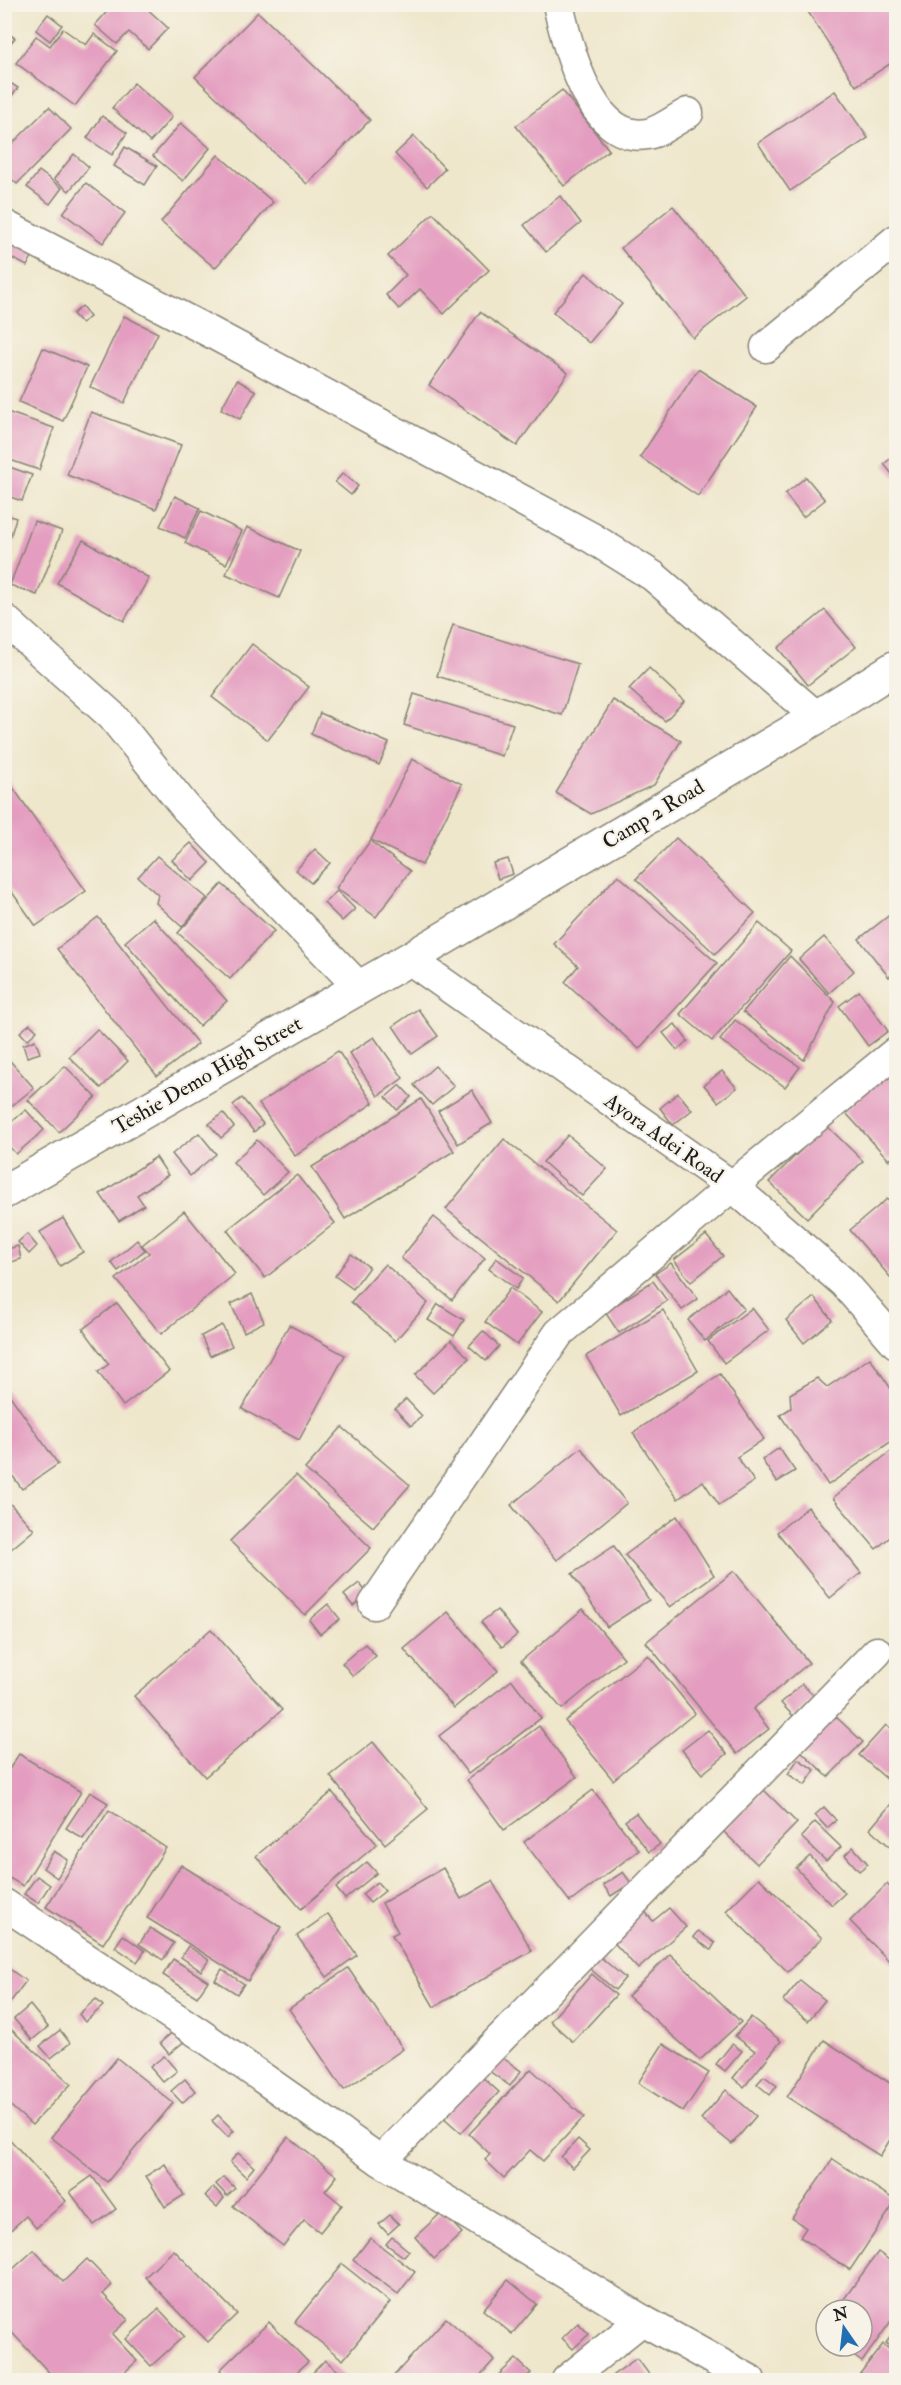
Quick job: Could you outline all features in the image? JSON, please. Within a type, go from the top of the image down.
[{"type":"street","points":[[558,4],[566,38],[584,86],[605,121],[628,134],[648,134],[688,113]]},
{"type":"street","points":[[4,225],[210,332],[592,538],[653,576],[817,717]]},
{"type":"street","points":[[766,347],[897,240]]},
{"type":"street","points":[[4,619],[112,716],[186,808],[359,987]]},
{"type":"street","name":"Camp 2 Road","points":[[409,959],[897,668]]},
{"type":"street","name":"Teshie Demo High Street","points":[[6,1187],[409,959]]},
{"type":"street","name":"Ayora Adei Road","points":[[409,959],[732,1186],[844,1283],[897,1343]]},
{"type":"street","points":[[374,1604],[560,1333],[732,1186],[897,1052]]},
{"type":"street","points":[[381,2161],[877,1653]]},
{"type":"street","points":[[4,1904],[200,2034],[381,2161],[642,2320],[750,2380]]},
{"type":"street","points":[[567,2380],[642,2320]]},
{"type":"building","points":[[114,4],[142,4],[168,28],[148,49],[129,32],[117,44],[95,25]]},
{"type":"building","points":[[803,4],[896,4],[896,60],[856,86]]},
{"type":"building","points":[[258,12],[370,120],[307,184],[195,77]]},
{"type":"building","points":[[48,14],[62,25],[50,41],[36,30]]},
{"type":"building","points":[[63,29],[86,45],[94,34],[117,51],[75,106],[16,63],[36,36],[50,46]]},
{"type":"building","points":[[4,31],[15,38],[4,51]]},
{"type":"building","points":[[4,79],[18,88],[4,106]]},
{"type":"building","points":[[134,83],[172,117],[150,142],[112,108]]},
{"type":"building","points":[[562,90],[609,150],[564,186],[516,126]]},
{"type":"building","points":[[835,91],[868,138],[790,191],[758,143]]},
{"type":"building","points":[[49,107],[71,129],[17,184],[4,172],[4,152]]},
{"type":"building","points":[[102,116],[127,133],[112,155],[87,138]]},
{"type":"building","points":[[181,123],[210,148],[183,181],[153,156]]},
{"type":"building","points":[[414,136],[445,169],[427,187],[395,154]]},
{"type":"building","points":[[125,147],[157,166],[145,185],[114,166]]},
{"type":"building","points":[[74,154],[89,167],[69,191],[54,179]]},
{"type":"building","points":[[218,155],[273,202],[215,268],[161,222]]},
{"type":"building","points":[[39,171],[62,188],[50,204],[27,187]]},
{"type":"building","points":[[86,183],[125,213],[103,243],[63,213]]},
{"type":"building","points":[[560,196],[581,223],[546,252],[524,225]]},
{"type":"building","points":[[673,206],[746,296],[693,338],[621,248]]},
{"type":"building","points":[[433,213],[489,270],[444,314],[420,289],[399,309],[386,295],[406,275],[388,256]]},
{"type":"building","points":[[4,240],[35,251],[27,266],[4,254]]},
{"type":"building","points":[[586,273],[622,304],[589,343],[553,312]]},
{"type":"building","points":[[82,306],[90,317],[81,323],[73,314]]},
{"type":"building","points":[[480,312],[568,373],[517,446],[429,385]]},
{"type":"building","points":[[124,316],[158,333],[124,403],[90,387]]},
{"type":"building","points":[[43,348],[87,367],[63,421],[19,402]]},
{"type":"building","points":[[698,369],[757,407],[698,496],[640,457]]},
{"type":"building","points":[[237,380],[256,391],[240,419],[221,409]]},
{"type":"building","points":[[4,411],[54,428],[39,470],[4,458]]},
{"type":"building","points":[[91,412],[181,445],[156,509],[67,475]]},
{"type":"building","points":[[896,454],[896,479],[884,464]]},
{"type":"building","points":[[4,465],[32,475],[22,501],[4,495]]},
{"type":"building","points":[[343,473],[358,486],[351,495],[335,482]]},
{"type":"building","points":[[806,477],[825,500],[803,517],[785,494]]},
{"type":"building","points":[[175,496],[200,508],[185,538],[160,526]]},
{"type":"building","points":[[201,511],[242,531],[226,564],[185,543]]},
{"type":"building","points":[[4,514],[16,518],[5,555],[4,555]]},
{"type":"building","points":[[34,521],[62,531],[37,595],[10,585]]},
{"type":"building","points":[[247,527],[300,551],[279,598],[226,574]]},
{"type":"building","points":[[83,540],[149,578],[124,621],[57,583]]},
{"type":"building","points":[[825,610],[856,647],[808,685],[778,648]]},
{"type":"building","points":[[453,625],[578,664],[562,715],[437,676]]},
{"type":"building","points":[[252,644],[309,687],[268,740],[212,697]]},
{"type":"building","points":[[649,668],[684,701],[665,721],[629,689]]},
{"type":"building","points":[[414,694],[513,724],[502,756],[404,725]]},
{"type":"building","points":[[613,700],[681,741],[654,785],[591,814],[556,793]]},
{"type":"building","points":[[320,713],[389,743],[379,765],[311,734]]},
{"type":"building","points":[[412,759],[462,784],[422,865],[371,840]]},
{"type":"building","points":[[9,782],[86,891],[36,926],[4,881],[4,785]]},
{"type":"building","points":[[676,838],[755,913],[715,954],[636,879]]},
{"type":"building","points":[[370,841],[410,871],[376,917],[336,888]]},
{"type":"building","points":[[191,843],[210,863],[192,881],[172,860]]},
{"type":"building","points":[[315,849],[330,863],[311,883],[296,870]]},
{"type":"building","points":[[157,856],[207,898],[182,927],[156,903],[158,895],[138,877]]},
{"type":"building","points":[[508,859],[513,874],[498,879],[493,863]]},
{"type":"building","points":[[618,875],[717,963],[639,1049],[565,982],[578,966],[554,944]]},
{"type":"building","points":[[222,884],[274,931],[230,979],[178,933]]},
{"type":"building","points":[[337,891],[355,909],[342,921],[324,903]]},
{"type":"building","points":[[896,910],[896,970],[889,977],[859,939]]},
{"type":"building","points":[[98,917],[198,1044],[157,1076],[57,949]]},
{"type":"building","points":[[153,918],[227,1001],[199,1026],[125,942]]},
{"type":"building","points":[[759,923],[791,951],[712,1041],[680,1014]]},
{"type":"building","points":[[824,937],[854,971],[829,993],[799,959]]},
{"type":"building","points":[[790,956],[835,1002],[804,1060],[743,1012]]},
{"type":"building","points":[[859,991],[888,1031],[868,1046],[839,1006]]},
{"type":"building","points":[[418,1009],[438,1036],[412,1054],[393,1026]]},
{"type":"building","points":[[735,1020],[800,1067],[785,1087],[720,1040]]},
{"type":"building","points":[[30,1024],[37,1031],[27,1040],[20,1032]]},
{"type":"building","points":[[675,1024],[688,1041],[677,1050],[663,1033]]},
{"type":"building","points":[[97,1029],[128,1061],[101,1088],[69,1057]]},
{"type":"building","points":[[374,1037],[403,1078],[378,1096],[349,1053]]},
{"type":"building","points":[[35,1040],[40,1053],[27,1057],[23,1045]]},
{"type":"building","points":[[338,1051],[373,1103],[295,1156],[259,1104]]},
{"type":"building","points":[[4,1054],[34,1088],[9,1108],[4,1103]]},
{"type":"building","points":[[65,1066],[96,1097],[59,1132],[28,1100]]},
{"type":"building","points":[[435,1066],[454,1086],[432,1105],[414,1085]]},
{"type":"building","points":[[722,1071],[737,1088],[718,1102],[704,1085]]},
{"type":"building","points":[[889,1071],[896,1079],[896,1154],[889,1160],[844,1111]]},
{"type":"building","points":[[400,1085],[411,1097],[397,1110],[386,1097]]},
{"type":"building","points":[[472,1090],[492,1123],[458,1144],[438,1111]]},
{"type":"building","points":[[678,1093],[692,1110],[673,1125],[660,1108]]},
{"type":"building","points":[[242,1098],[263,1124],[254,1132],[233,1105]]},
{"type":"building","points":[[421,1099],[454,1151],[345,1219],[312,1167]]},
{"type":"building","points":[[26,1110],[44,1130],[16,1154],[4,1141],[4,1128]]},
{"type":"building","points":[[223,1113],[234,1127],[221,1138],[209,1124]]},
{"type":"building","points":[[826,1125],[863,1161],[807,1218],[769,1182]]},
{"type":"building","points":[[199,1133],[216,1154],[190,1176],[172,1154]]},
{"type":"building","points":[[568,1135],[607,1169],[582,1196],[543,1162]]},
{"type":"building","points":[[504,1139],[617,1230],[559,1301],[446,1209]]},
{"type":"building","points":[[257,1140],[288,1172],[263,1195],[233,1162]]},
{"type":"building","points":[[156,1157],[168,1175],[137,1195],[144,1205],[119,1221],[100,1194]]},
{"type":"building","points":[[297,1175],[335,1223],[265,1278],[227,1230]]},
{"type":"building","points":[[887,1199],[896,1210],[896,1284],[850,1230]]},
{"type":"building","points":[[184,1211],[235,1274],[161,1334],[116,1279],[149,1253],[142,1245]]},
{"type":"building","points":[[434,1217],[485,1258],[452,1300],[401,1258]]},
{"type":"building","points":[[63,1218],[83,1252],[60,1266],[40,1232]]},
{"type":"building","points":[[27,1234],[37,1246],[29,1254],[18,1242]]},
{"type":"building","points":[[706,1235],[723,1256],[691,1282],[674,1260]]},
{"type":"building","points":[[137,1240],[145,1250],[118,1271],[111,1262]]},
{"type":"building","points":[[18,1246],[21,1259],[8,1263],[4,1250]]},
{"type":"building","points":[[351,1254],[369,1267],[353,1289],[335,1276]]},
{"type":"building","points":[[496,1258],[523,1278],[516,1289],[489,1269]]},
{"type":"building","points":[[671,1263],[698,1299],[682,1310],[655,1274]]},
{"type":"building","points":[[385,1264],[428,1303],[395,1341],[351,1302]]},
{"type":"building","points":[[653,1281],[667,1301],[619,1333],[605,1312]]},
{"type":"building","points":[[510,1288],[542,1312],[517,1345],[485,1322]]},
{"type":"building","points":[[727,1288],[744,1309],[705,1341],[688,1320]]},
{"type":"building","points":[[252,1294],[264,1322],[244,1332],[231,1304]]},
{"type":"building","points":[[814,1297],[832,1320],[804,1343],[786,1320]]},
{"type":"building","points":[[117,1303],[169,1371],[123,1406],[98,1372],[109,1364],[83,1329]]},
{"type":"building","points":[[438,1304],[464,1320],[454,1336],[428,1320]]},
{"type":"building","points":[[752,1308],[769,1330],[724,1363],[708,1341]]},
{"type":"building","points":[[663,1310],[698,1371],[621,1416],[586,1356]]},
{"type":"building","points":[[222,1325],[232,1346],[210,1356],[201,1336]]},
{"type":"building","points":[[289,1325],[345,1355],[299,1440],[242,1409]]},
{"type":"building","points":[[483,1331],[499,1346],[486,1361],[469,1346]]},
{"type":"building","points":[[451,1340],[469,1358],[433,1393],[415,1375]]},
{"type":"building","points":[[870,1358],[896,1396],[896,1438],[828,1485],[780,1415],[791,1408],[790,1394],[817,1378],[827,1387]]},
{"type":"building","points":[[720,1374],[764,1439],[737,1457],[754,1481],[719,1505],[703,1481],[678,1499],[633,1433]]},
{"type":"building","points":[[4,1387],[58,1464],[22,1489],[4,1464]]},
{"type":"building","points":[[406,1399],[422,1416],[411,1426],[395,1409]]},
{"type":"building","points":[[342,1427],[410,1485],[373,1527],[305,1469]]},
{"type":"building","points":[[581,1448],[627,1503],[557,1560],[511,1505]]},
{"type":"building","points":[[779,1448],[795,1471],[777,1482],[762,1460]]},
{"type":"building","points":[[892,1450],[896,1456],[896,1532],[876,1549],[833,1498]]},
{"type":"building","points":[[296,1475],[371,1548],[305,1615],[230,1541]]},
{"type":"building","points":[[4,1497],[34,1530],[4,1555]]},
{"type":"building","points":[[808,1507],[861,1573],[830,1598],[777,1532]]},
{"type":"building","points":[[677,1516],[714,1575],[670,1607],[625,1555]]},
{"type":"building","points":[[614,1546],[649,1600],[607,1627],[572,1574]]},
{"type":"building","points":[[734,1571],[809,1663],[753,1709],[769,1729],[737,1754],[646,1642]]},
{"type":"building","points":[[359,1583],[368,1594],[353,1606],[344,1595]]},
{"type":"building","points":[[328,1604],[340,1619],[320,1634],[309,1620]]},
{"type":"building","points":[[583,1609],[624,1658],[562,1709],[521,1661]]},
{"type":"building","points":[[497,1610],[517,1635],[502,1647],[481,1622]]},
{"type":"building","points":[[448,1612],[498,1671],[454,1708],[404,1649]]},
{"type":"building","points":[[211,1629],[282,1710],[205,1777],[134,1696]]},
{"type":"building","points":[[365,1644],[376,1656],[353,1676],[342,1663]]},
{"type":"building","points":[[648,1655],[695,1713],[613,1780],[565,1721]]},
{"type":"building","points":[[512,1680],[541,1718],[468,1774],[439,1736]]},
{"type":"building","points":[[802,1684],[815,1697],[794,1717],[781,1703]]},
{"type":"building","points":[[834,1715],[863,1742],[828,1777],[800,1750]]},
{"type":"building","points":[[886,1725],[896,1734],[896,1787],[859,1755]]},
{"type":"building","points":[[539,1726],[577,1777],[504,1830],[467,1780]]},
{"type":"building","points":[[708,1730],[727,1754],[702,1774],[682,1750]]},
{"type":"building","points":[[373,1742],[428,1809],[385,1844],[330,1776]]},
{"type":"building","points":[[19,1754],[81,1792],[23,1886],[4,1875],[4,1777]]},
{"type":"building","points":[[798,1759],[815,1770],[805,1785],[788,1774]]},
{"type":"building","points":[[593,1790],[639,1850],[570,1902],[524,1842]]},
{"type":"building","points":[[764,1790],[797,1823],[757,1864],[723,1831]]},
{"type":"building","points":[[90,1792],[108,1803],[83,1839],[66,1828]]},
{"type":"building","points":[[332,1792],[377,1844],[301,1909],[256,1856]]},
{"type":"building","points":[[896,1798],[896,1852],[870,1829]]},
{"type":"building","points":[[824,1807],[836,1820],[827,1828],[815,1815]]},
{"type":"building","points":[[109,1810],[166,1848],[103,1944],[46,1907]]},
{"type":"building","points":[[636,1813],[660,1844],[649,1852],[625,1821]]},
{"type":"building","points":[[815,1822],[841,1847],[826,1861],[801,1837]]},
{"type":"building","points":[[853,1847],[868,1864],[859,1871],[845,1855]]},
{"type":"building","points":[[54,1851],[68,1860],[57,1878],[43,1868]]},
{"type":"building","points":[[810,1856],[845,1893],[832,1905],[796,1868]]},
{"type":"building","points":[[367,1862],[377,1873],[345,1899],[336,1888]]},
{"type":"building","points":[[181,1865],[281,1927],[248,1981],[147,1918]]},
{"type":"building","points":[[443,1868],[461,1899],[492,1881],[532,1951],[434,2007],[392,1935],[398,1932],[382,1903]]},
{"type":"building","points":[[623,1872],[631,1883],[611,1896],[603,1885]]},
{"type":"building","points":[[37,1876],[50,1885],[38,1903],[24,1894]]},
{"type":"building","points":[[759,1878],[822,1938],[788,1972],[726,1911]]},
{"type":"building","points":[[377,1882],[385,1891],[370,1903],[362,1894]]},
{"type":"building","points":[[887,1884],[896,1894],[896,1968],[850,1921]]},
{"type":"building","points":[[640,1906],[653,1921],[669,1908],[686,1927],[638,1969],[607,1935]]},
{"type":"building","points":[[328,1914],[357,1955],[327,1977],[297,1936]]},
{"type":"building","points":[[150,1928],[174,1943],[163,1960],[139,1944]]},
{"type":"building","points":[[698,1931],[715,1943],[711,1950],[693,1937]]},
{"type":"building","points":[[123,1935],[145,1951],[137,1962],[115,1947]]},
{"type":"building","points":[[188,1946],[209,1960],[201,1971],[181,1957]]},
{"type":"building","points":[[670,1954],[741,2022],[700,2060],[628,1996]]},
{"type":"building","points":[[598,1955],[625,1978],[615,1990],[588,1967]]},
{"type":"building","points":[[173,1959],[208,1981],[197,1997],[163,1975]]},
{"type":"building","points":[[4,1965],[26,1981],[6,2008],[4,2007]]},
{"type":"building","points":[[348,1968],[403,2049],[344,2090],[289,2009]]},
{"type":"building","points":[[222,1969],[244,1984],[237,1994],[215,1980]]},
{"type":"building","points":[[592,1974],[616,1995],[573,2042],[550,2021]]},
{"type":"building","points":[[800,1980],[825,2000],[808,2021],[783,2001]]},
{"type":"building","points":[[96,1999],[103,2006],[85,2022],[79,2014]]},
{"type":"building","points":[[30,2005],[48,2027],[32,2040],[14,2019]]},
{"type":"building","points":[[751,2017],[781,2041],[744,2087],[733,2078],[755,2051],[735,2036]]},
{"type":"building","points":[[4,2023],[71,2084],[32,2125],[4,2100]]},
{"type":"building","points":[[60,2030],[70,2043],[51,2058],[40,2046]]},
{"type":"building","points":[[175,2030],[185,2041],[169,2054],[160,2043]]},
{"type":"building","points":[[824,2040],[896,2087],[896,2130],[880,2156],[787,2097]]},
{"type":"building","points":[[663,2044],[709,2073],[683,2112],[638,2083]]},
{"type":"building","points":[[732,2044],[742,2051],[725,2071],[716,2064]]},
{"type":"building","points":[[492,2050],[521,2071],[510,2086],[481,2065]]},
{"type":"building","points":[[164,2056],[177,2071],[163,2082],[150,2067]]},
{"type":"building","points":[[117,2058],[173,2103],[107,2182],[51,2137]]},
{"type":"building","points":[[531,2069],[584,2117],[543,2161],[530,2150],[504,2178],[485,2160],[490,2154],[469,2134]]},
{"type":"building","points":[[480,2075],[499,2092],[461,2133],[442,2116]]},
{"type":"building","points":[[764,2076],[777,2086],[770,2095],[757,2084]]},
{"type":"building","points":[[185,2079],[195,2091],[182,2103],[171,2091]]},
{"type":"building","points":[[726,2090],[756,2116],[732,2144],[701,2119]]},
{"type":"building","points":[[218,2115],[234,2131],[228,2137],[212,2121]]},
{"type":"building","points":[[4,2133],[66,2201],[36,2228],[26,2216],[4,2236]]},
{"type":"building","points":[[288,2137],[337,2176],[325,2191],[342,2205],[320,2232],[304,2220],[283,2246],[233,2206]]},
{"type":"building","points":[[578,2139],[590,2150],[573,2168],[561,2157]]},
{"type":"building","points":[[238,2153],[254,2167],[246,2177],[230,2162]]},
{"type":"building","points":[[833,2159],[896,2201],[850,2270],[800,2237],[806,2228],[792,2218]]},
{"type":"building","points":[[165,2164],[184,2195],[165,2207],[146,2176]]},
{"type":"building","points":[[92,2176],[116,2209],[94,2225],[70,2192]]},
{"type":"building","points":[[224,2177],[235,2188],[227,2196],[216,2184]]},
{"type":"building","points":[[213,2187],[224,2198],[217,2207],[205,2196]]},
{"type":"building","points":[[442,2212],[462,2233],[434,2259],[415,2237]]},
{"type":"building","points":[[390,2215],[399,2224],[388,2234],[379,2224]]},
{"type":"building","points":[[392,2237],[409,2251],[404,2257],[386,2244]]},
{"type":"building","points":[[370,2238],[415,2272],[398,2294],[353,2260]]},
{"type":"building","points":[[34,2250],[63,2282],[87,2259],[112,2285],[103,2294],[128,2320],[112,2334],[137,2361],[116,2380],[56,2380],[4,2324],[4,2277]]},
{"type":"building","points":[[174,2250],[237,2314],[208,2342],[145,2277]]},
{"type":"building","points":[[878,2252],[896,2265],[896,2314],[874,2345],[874,2298],[845,2298]]},
{"type":"building","points":[[342,2264],[390,2302],[343,2360],[295,2322]]},
{"type":"building","points":[[508,2280],[537,2304],[512,2334],[483,2310]]},
{"type":"building","points":[[159,2309],[184,2336],[151,2366],[126,2339]]},
{"type":"building","points":[[446,2318],[494,2360],[476,2380],[390,2380]]},
{"type":"building","points":[[269,2322],[308,2362],[288,2380],[229,2380],[220,2370]]},
{"type":"building","points":[[578,2323],[589,2334],[573,2349],[562,2338]]},
{"type":"building","points":[[896,2329],[896,2351],[886,2343]]},
{"type":"building","points":[[883,2344],[896,2355],[896,2380],[855,2380]]},
{"type":"building","points":[[637,2358],[651,2377],[647,2380],[617,2380],[613,2375]]},
{"type":"building","points":[[516,2359],[531,2373],[523,2380],[493,2380]]},
{"type":"building","points":[[325,2360],[349,2380],[306,2380]]}]
